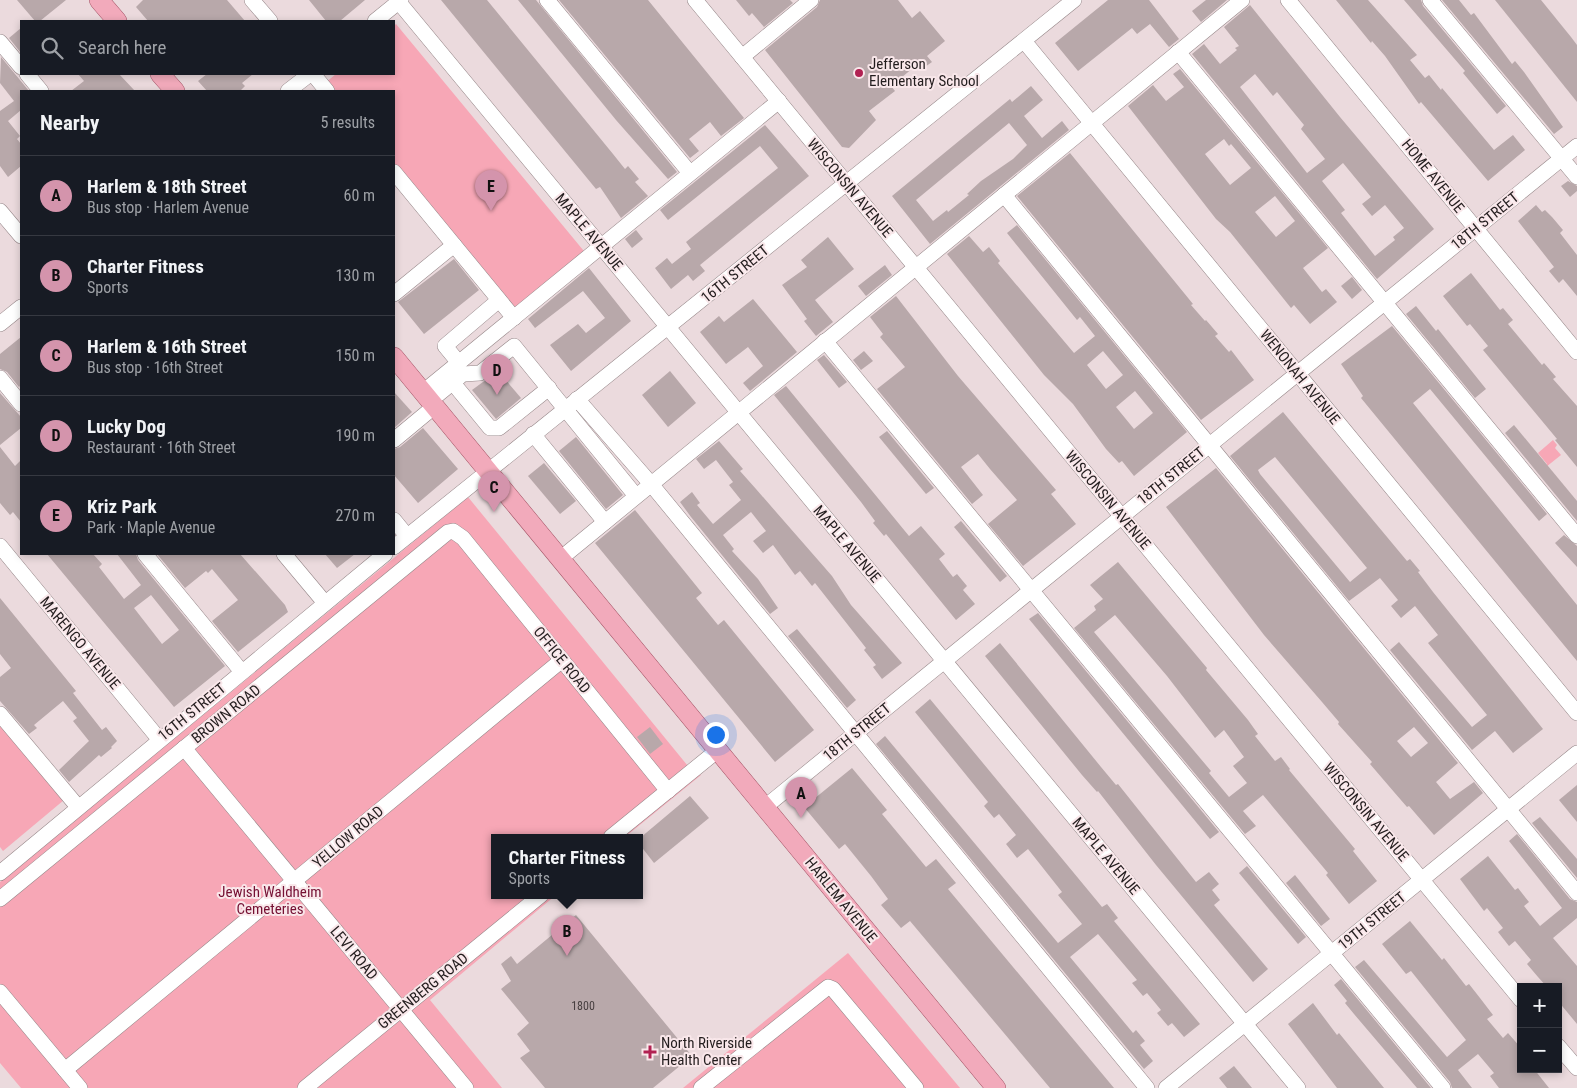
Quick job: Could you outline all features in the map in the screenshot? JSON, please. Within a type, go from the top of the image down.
[{"type":"main road","points":[[99,0],[116,20]]},
{"type":"main road","points":[[161,75],[174,90]]},
{"type":"main road","name":"HARLEM AVENUE","points":[[395,358],[996,1088]]},
{"type":"street","points":[[252,0],[269,20]]},
{"type":"street","points":[[547,0],[690,174]]},
{"type":"street","name":"WISCONSIN AVENUE","points":[[695,0],[1517,995]]},
{"type":"street","points":[[742,57],[811,0]]},
{"type":"street","name":"16TH STREET","points":[[395,546],[1074,0]]},
{"type":"street","points":[[560,559],[1242,0]]},
{"type":"street","name":"HOME AVENUE","points":[[1288,0],[1577,352]]},
{"type":"street","points":[[1430,0],[1577,176]]},
{"type":"street","points":[[376,20],[399,1]]},
{"type":"street","name":"MAPLE AVENUE","points":[[399,1],[1298,1088]]},
{"type":"street","name":"WENONAH AVENUE","points":[[1024,41],[1577,713]]},
{"type":"street","points":[[0,42],[20,66]]},
{"type":"street","points":[[1178,52],[1577,536]]},
{"type":"street","points":[[28,75],[40,90]]},
{"type":"street","points":[[289,90],[310,75]]},
{"type":"street","points":[[312,75],[326,90]]},
{"type":"street","points":[[395,439],[459,363],[779,101]]},
{"type":"street","name":"18TH STREET","points":[[765,807],[1577,146]]},
{"type":"street","points":[[395,173],[514,318]]},
{"type":"street","points":[[1004,195],[1577,892]]},
{"type":"street","points":[[0,211],[20,235]]},
{"type":"street","points":[[395,293],[454,245]]},
{"type":"street","points":[[459,363],[445,346],[499,300]]},
{"type":"street","points":[[0,324],[20,308]]},
{"type":"street","points":[[500,329],[549,388],[571,404],[651,484],[1147,1088]]},
{"type":"street","points":[[826,341],[1443,1088]]},
{"type":"street","points":[[429,400],[463,374],[480,373],[514,346]]},
{"type":"street","points":[[0,378],[20,403]]},
{"type":"street","points":[[453,383],[490,428],[499,428],[549,388]]},
{"type":"street","points":[[571,404],[636,496]]},
{"type":"street","points":[[533,434],[605,522]]},
{"type":"street","points":[[395,521],[407,536]]},
{"type":"street","name":"OFFICE ROAD","points":[[454,531],[463,538],[668,791]]},
{"type":"street","name":"BROWN ROAD","points":[[0,899],[442,536],[454,531]]},
{"type":"street","name":"MARENGO AVENUE","points":[[0,546],[159,739]]},
{"type":"street","points":[[145,555],[242,672]]},
{"type":"street","points":[[285,555],[325,603]]},
{"type":"street","name":"16TH STREET","points":[[0,873],[159,739],[384,555]]},
{"type":"street","name":"YELLOW ROAD","points":[[65,1070],[562,660]]},
{"type":"street","points":[[0,714],[78,808]]},
{"type":"street","name":"LEVI ROAD","points":[[184,748],[466,1088]]},
{"type":"street","points":[[616,834],[718,750]]},
{"type":"street","name":"19TH STREET","points":[[1166,1088],[1577,754]]},
{"type":"street","name":"GREENBERG ROAD","points":[[305,1088],[536,899]]},
{"type":"street","points":[[701,1088],[828,987],[833,989],[916,1088]]},
{"type":"street","points":[[0,992],[80,1088]]},
{"type":"street","points":[[1562,1051],[1577,1068]]},
{"type":"green space","points":[[395,25],[588,256],[517,314],[395,166],[395,90],[332,90],[325,83],[335,75],[395,75]]},
{"type":"green space","points":[[1553,440],[1557,445],[1555,448],[1561,455],[1546,467],[1547,464],[1538,453]]},
{"type":"green space","name":"Jewish Waldheim Cemeteries","points":[[468,497],[692,771],[701,775],[629,834],[491,834],[491,899],[551,899],[430,1000],[502,1088],[21,1088],[0,1063],[0,882]]},
{"type":"green space","points":[[0,723],[64,800],[3,851],[0,847]]},
{"type":"green space","points":[[848,953],[960,1088],[683,1088]]},
{"type":"building","points":[[17,0],[66,0],[41,20],[34,20]]},
{"type":"building","points":[[143,0],[227,0],[244,20],[147,20],[136,7]]},
{"type":"building","points":[[309,0],[365,0],[341,20],[325,20]]},
{"type":"building","points":[[441,0],[487,0],[625,169],[628,166],[639,179],[635,182],[648,196],[621,218],[600,187],[596,189]]},
{"type":"building","points":[[518,0],[536,0],[677,172],[668,179],[616,120]]},
{"type":"building","points":[[559,0],[648,0],[744,118],[721,136],[710,122],[689,139],[699,151],[690,158]]},
{"type":"building","points":[[736,0],[790,0],[793,3],[764,27],[752,13],[749,16]]},
{"type":"building","points":[[820,0],[898,0],[912,18],[920,11],[945,41],[927,56],[932,62],[922,69],[918,64],[891,86],[895,91],[869,111],[876,120],[849,148],[842,147],[765,50],[817,7]]},
{"type":"building","points":[[1108,0],[1149,0],[1179,39],[1169,47],[1150,24],[1137,34],[1132,28],[1078,71],[1055,43]]},
{"type":"building","points":[[1206,0],[1227,0],[1201,22],[1192,11]]},
{"type":"building","points":[[1336,0],[1368,0],[1417,55],[1410,60],[1425,78],[1429,75],[1441,90],[1442,88],[1494,150],[1513,135],[1525,150],[1488,181],[1421,102],[1419,104],[1385,56],[1372,41],[1371,43]]},
{"type":"building","points":[[1404,0],[1421,0],[1423,6],[1506,106],[1497,114],[1463,73],[1465,71]]},
{"type":"building","points":[[1442,0],[1459,0],[1471,15],[1474,13],[1512,64],[1515,61],[1524,72],[1563,127],[1554,134]]},
{"type":"building","points":[[1495,0],[1541,0],[1571,37],[1577,45],[1577,102]]},
{"type":"building","points":[[1250,5],[1340,117],[1434,229],[1377,279],[1192,54],[1204,44],[1220,64],[1237,50],[1235,48],[1239,46],[1224,27]],"holes":[[[1255,74],[1273,96],[1277,92],[1304,125],[1301,129],[1325,159],[1307,173],[1240,87]],[[1343,163],[1371,197],[1362,204],[1372,216],[1385,205],[1404,228],[1393,237],[1395,240],[1375,256],[1341,213],[1345,210],[1322,181]]]},
{"type":"building","points":[[20,29],[20,52],[9,38]]},
{"type":"building","points":[[1,57],[28,90],[20,90],[20,111],[8,121],[20,136],[17,139],[20,143],[20,167],[8,177],[0,166],[0,111],[14,101],[0,83]]},
{"type":"building","points":[[1180,69],[1328,248],[1303,268],[1322,292],[1326,289],[1337,302],[1310,324],[1294,305],[1291,308],[1230,232],[1216,219],[1128,106],[1153,85],[1166,101],[1184,87],[1173,74]],"holes":[[[1224,139],[1229,146],[1231,144],[1251,168],[1230,185],[1205,154]],[[1275,196],[1295,221],[1276,237],[1255,212]]]},
{"type":"building","points":[[79,75],[120,75],[134,90],[72,90],[84,81]]},
{"type":"building","points":[[206,75],[252,75],[242,83],[245,86],[241,90],[206,90],[198,81]]},
{"type":"building","points":[[1031,86],[1043,100],[1024,116],[1042,138],[1062,121],[1069,130],[930,244],[892,196],[1010,99],[1012,102]],"holes":[[[1009,123],[1027,145],[1013,159],[981,181],[967,194],[969,195],[948,212],[947,210],[933,221],[916,200]]]},
{"type":"building","points":[[765,125],[809,176],[700,265],[705,271],[693,281],[688,275],[671,289],[655,268],[667,258],[672,264],[691,249],[686,242],[778,168],[760,146],[668,220],[660,210]]},
{"type":"building","points":[[1070,153],[1193,304],[1191,305],[1218,334],[1215,336],[1229,352],[1231,350],[1254,380],[1201,420],[1017,196]]},
{"type":"building","points":[[1568,181],[1577,186],[1577,191],[1570,197],[1561,186]]},
{"type":"building","points":[[1536,205],[1542,212],[1545,210],[1563,230],[1560,233],[1577,255],[1577,296],[1563,279],[1559,283],[1549,271],[1554,267],[1518,221]]},
{"type":"building","points":[[1017,225],[1187,432],[1134,476],[1122,461],[1119,463],[1106,449],[1073,404],[1044,375],[947,254],[969,236],[983,252],[989,247],[1000,261],[998,263],[1074,353],[1095,336],[1080,317],[1077,320],[1007,233]],"holes":[[[1103,351],[1123,375],[1106,389],[1087,365]],[[1135,391],[1153,413],[1134,429],[1116,407]]]},
{"type":"building","points":[[636,230],[643,239],[632,248],[625,239]]},
{"type":"building","points":[[828,237],[854,269],[815,300],[833,322],[816,336],[804,321],[807,319],[782,285],[807,267],[801,260]]},
{"type":"building","points":[[454,259],[479,290],[424,334],[398,302]]},
{"type":"building","points":[[885,265],[892,275],[866,296],[858,286]]},
{"type":"building","points":[[589,268],[631,321],[571,371],[550,345],[578,324],[586,333],[605,318],[583,291],[535,328],[528,319]]},
{"type":"building","points":[[1471,273],[1500,310],[1503,308],[1513,320],[1508,324],[1542,365],[1544,363],[1556,377],[1553,379],[1577,406],[1577,467],[1555,440],[1557,439],[1483,350],[1488,346],[1470,324],[1467,326],[1443,296]]},
{"type":"building","points":[[1352,277],[1362,290],[1352,299],[1341,286]]},
{"type":"building","points":[[896,296],[958,376],[1056,490],[1051,494],[1076,524],[1023,566],[988,524],[1017,500],[978,454],[961,467],[983,495],[972,504],[877,389],[905,367],[880,337],[883,334],[870,317]]},
{"type":"building","points":[[753,299],[797,352],[750,391],[743,383],[763,366],[748,347],[726,364],[700,332],[719,316],[724,322]]},
{"type":"building","points":[[1416,306],[1436,331],[1438,329],[1486,389],[1475,398],[1406,314]]},
{"type":"building","points":[[1392,326],[1547,514],[1539,521],[1430,389],[1413,403],[1577,605],[1577,661],[1361,398],[1363,396],[1341,364]]},
{"type":"building","points":[[20,338],[19,387],[7,372],[0,369],[0,354]]},
{"type":"building","points":[[864,351],[873,361],[861,370],[853,360]]},
{"type":"building","points":[[824,355],[847,382],[839,388],[817,360]]},
{"type":"building","points":[[498,371],[521,398],[496,419],[472,390]]},
{"type":"building","points":[[670,371],[696,403],[668,427],[642,395]]},
{"type":"building","points":[[786,386],[909,536],[921,526],[945,554],[939,559],[953,577],[957,574],[967,586],[963,590],[975,604],[956,620],[886,534],[884,536],[873,523],[875,521],[861,502],[774,395]]},
{"type":"building","points":[[0,393],[20,416],[20,429],[0,445]]},
{"type":"building","points":[[395,393],[412,412],[395,427]]},
{"type":"building","points":[[1283,412],[1407,561],[1410,559],[1420,571],[1418,572],[1433,592],[1543,729],[1513,753],[1495,731],[1472,750],[1390,650],[1399,642],[1472,727],[1487,715],[1428,643],[1438,635],[1415,606],[1401,618],[1391,606],[1398,600],[1380,578],[1349,601],[1230,456]],"holes":[[[1275,457],[1367,568],[1350,582],[1258,470]]]},
{"type":"building","points":[[1514,425],[1577,501],[1577,521],[1505,433]]},
{"type":"building","points":[[423,428],[458,469],[418,503],[395,476],[395,449],[400,447]]},
{"type":"building","points":[[887,431],[934,488],[926,494],[879,437]]},
{"type":"building","points":[[576,437],[623,495],[606,509],[559,451]]},
{"type":"building","points":[[719,441],[743,469],[740,471],[832,576],[851,605],[902,663],[882,679],[873,667],[876,665],[864,650],[866,648],[815,583],[812,586],[800,571],[795,575],[773,545],[763,553],[753,541],[766,531],[751,512],[723,535],[734,549],[732,551],[758,579],[778,608],[770,614],[680,502],[692,492],[700,503],[697,505],[713,524],[741,500],[729,485],[733,482],[716,460],[704,469],[696,459]]},
{"type":"building","points":[[0,447],[15,466],[20,461],[20,521],[13,512],[10,515],[0,503]]},
{"type":"building","points":[[544,463],[576,501],[560,514],[528,476]]},
{"type":"building","points":[[1216,468],[1458,763],[1436,782],[1450,799],[1474,782],[1483,793],[1434,835],[1370,764],[1372,762],[1264,635],[1166,507]],"holes":[[[1414,727],[1428,743],[1411,757],[1397,741]]]},
{"type":"building","points":[[635,510],[702,593],[696,598],[718,625],[724,620],[814,730],[775,762],[595,543]]},
{"type":"building","points":[[961,521],[1007,576],[1000,582],[954,527]]},
{"type":"building","points":[[1564,535],[1577,546],[1577,567],[1555,543]]},
{"type":"building","points":[[48,555],[94,555],[102,564],[99,567],[124,599],[141,585],[118,555],[136,555],[138,560],[225,666],[174,707]],"holes":[[[151,595],[179,630],[162,644],[134,608]]]},
{"type":"building","points":[[158,555],[241,555],[285,605],[288,612],[238,652],[212,621],[238,600],[212,569],[208,573],[206,571],[185,588]]},
{"type":"building","points":[[326,555],[354,555],[337,568]]},
{"type":"building","points":[[1118,562],[1207,668],[1206,670],[1248,720],[1258,734],[1255,736],[1275,761],[1281,757],[1289,770],[1355,849],[1353,851],[1377,881],[1349,904],[1326,875],[1328,873],[1263,795],[1243,811],[1256,826],[1245,834],[1074,628],[1096,610],[1094,606],[1103,599],[1090,585]],"holes":[[[1115,615],[1167,676],[1215,738],[1224,730],[1244,757],[1233,766],[1247,783],[1229,797],[1209,773],[1211,771],[1094,632]]]},
{"type":"building","points":[[0,598],[76,691],[73,693],[102,730],[106,727],[117,741],[112,748],[101,757],[99,755],[69,782],[59,770],[89,741],[73,721],[77,718],[63,701],[34,725],[37,728],[29,734],[0,701],[0,677],[11,668],[0,654]]},
{"type":"building","points":[[1038,613],[1219,832],[1210,839],[1029,619]]},
{"type":"building","points":[[797,629],[856,700],[847,708],[788,636]]},
{"type":"building","points":[[1000,643],[1116,785],[1118,784],[1196,882],[1209,872],[1219,884],[1212,890],[1220,900],[1214,905],[1268,969],[1253,982],[1156,865],[1098,791],[1082,775],[985,656]]},
{"type":"building","points":[[930,699],[1102,907],[1107,904],[1118,918],[1114,921],[1200,1024],[1184,1037],[1172,1023],[1168,1026],[1157,1013],[1161,1010],[1147,993],[1143,996],[1132,983],[1137,980],[1098,934],[1070,957],[1133,1033],[1136,1030],[1145,1041],[1140,1045],[1153,1061],[1144,1069],[876,744],[885,736],[1058,943],[1082,924],[1058,895],[1062,892],[1028,849],[1017,858],[1006,844],[1016,835],[999,814],[994,818],[984,806],[988,802],[915,712]]},
{"type":"building","points":[[650,727],[663,744],[650,754],[637,737]]},
{"type":"building","points":[[852,768],[887,810],[882,814],[926,867],[936,859],[956,883],[948,889],[1114,1088],[1050,1088],[910,921],[901,928],[881,905],[888,899],[871,876],[845,844],[839,849],[804,807]]},
{"type":"building","points":[[1577,785],[1577,822],[1559,800]]},
{"type":"building","points":[[690,796],[709,818],[654,863],[643,849],[643,835]]},
{"type":"building","points":[[1540,817],[1577,859],[1577,878],[1532,823]]},
{"type":"building","points":[[1517,834],[1570,899],[1577,902],[1577,918],[1553,938],[1577,966],[1577,1024],[1562,1006],[1562,983],[1544,983],[1527,964],[1531,960],[1515,941],[1509,946],[1498,932],[1503,928],[1487,908],[1484,911],[1460,879],[1488,856],[1515,890],[1518,888],[1529,902],[1524,906],[1540,926],[1562,908],[1509,841]]},
{"type":"building","points":[[1247,866],[1306,937],[1298,944],[1239,873]]},
{"type":"building","points":[[1295,875],[1330,919],[1321,926],[1286,883]]},
{"type":"building","points":[[576,915],[692,1056],[653,1088],[545,1088],[520,1058],[530,1051],[517,1034],[529,1023],[501,989],[511,981],[501,964],[511,956],[517,964]]},
{"type":"building","points":[[1410,921],[1442,960],[1444,958],[1466,986],[1469,984],[1493,1015],[1487,1019],[1503,1038],[1508,1033],[1517,1043],[1517,1073],[1537,1073],[1549,1088],[1499,1088],[1490,1076],[1494,1073],[1478,1054],[1458,1070],[1472,1088],[1452,1088],[1450,1082],[1355,967],[1364,960],[1447,1057],[1466,1040],[1411,971],[1406,974],[1382,944]]},
{"type":"building","points":[[1341,979],[1431,1088],[1417,1088],[1354,1014],[1345,1003],[1347,1001],[1334,985]]},
{"type":"building","points":[[1313,1003],[1337,1035],[1339,1033],[1384,1088],[1337,1088],[1288,1024]]},
{"type":"building","points":[[1234,1066],[1252,1088],[1227,1088],[1219,1078]]},
{"type":"place","name":"Jefferson Elementary School","points":[[859,73]]},
{"type":"place","name":"Kriz Park","points":[[491,211]]},
{"type":"place","name":"Lucky Dog","points":[[497,395]]},
{"type":"place","name":"Harlem & 16th Street","points":[[494,512]]},
{"type":"place","name":"Harlem & 18th Street","points":[[801,818]]},
{"type":"place","name":"Charter Fitness","points":[[567,956]]},
{"type":"place","name":"North Riverside Health Center","points":[[650,1052]]}]
